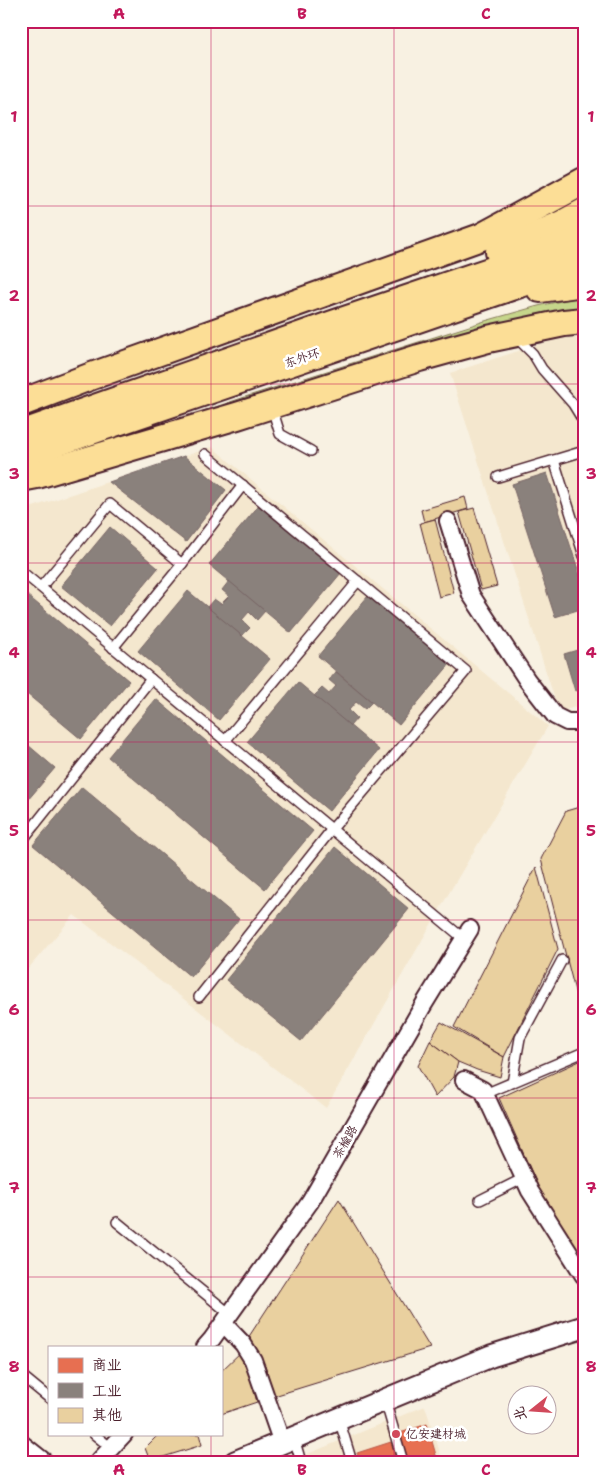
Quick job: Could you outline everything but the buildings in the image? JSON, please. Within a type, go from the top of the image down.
[{"type":"main road","points":[[21,403],[481,237],[584,181]]},
{"type":"main road","points":[[408,310],[510,246],[562,224],[584,212]]},
{"type":"main road","points":[[21,434],[408,310],[584,239]]},
{"type":"main road","name":"东外环","points":[[21,455],[408,310],[584,262]]},
{"type":"main road","points":[[408,310],[584,283]]},
{"type":"main road","points":[[21,478],[37,475],[271,405],[419,358],[564,322],[584,321]]},
{"type":"street","points":[[448,521],[471,595],[527,680],[555,716],[567,722],[584,722]]},
{"type":"street","name":"茶榆路","points":[[207,1346],[310,1202],[424,1004],[467,934]]},
{"type":"street","points":[[464,1080],[483,1090],[530,1191],[584,1276]]},
{"type":"street","points":[[227,1319],[253,1360],[288,1440]]},
{"type":"street","points":[[244,1460],[491,1356],[584,1327]]},
{"type":"street","points":[[98,1462],[122,1436]]},
{"type":"street","points":[[21,1443],[45,1462]]},
{"type":"lane","points":[[513,334],[573,404],[584,422]]},
{"type":"lane","points":[[271,405],[280,434],[311,451]]},
{"type":"lane","points":[[498,477],[584,451]]},
{"type":"lane","points":[[199,997],[332,829],[466,671],[205,454]]},
{"type":"lane","points":[[554,460],[584,556]]},
{"type":"lane","points":[[114,648],[243,486]]},
{"type":"lane","points":[[41,587],[110,504],[182,564]]},
{"type":"lane","points":[[21,571],[332,829],[467,934]]},
{"type":"lane","points":[[225,740],[358,581]]},
{"type":"lane","points":[[21,842],[152,679]]},
{"type":"lane","points":[[512,1083],[520,1038],[562,960]]},
{"type":"lane","points":[[485,1094],[584,1052]]},
{"type":"lane","points":[[480,1200],[524,1178]]},
{"type":"lane","points":[[117,1222],[227,1319]]},
{"type":"lane","points":[[21,1375],[48,1397]]},
{"type":"lane","points":[[384,1400],[403,1462]]},
{"type":"lane","points":[[339,1419],[352,1462]]},
{"type":"lane","points":[[96,1436],[111,1448]]},
{"type":"lane","points":[[288,1440],[301,1462]]},
{"type":"shaded area","points":[[584,335],[584,704],[559,712],[450,373],[565,336]]},
{"type":"shaded area","points":[[212,447],[548,726],[449,893],[326,1108],[74,915],[21,977],[21,511]]},
{"type":"shaded area","name":"亿安建材城","points":[[425,1406],[443,1462],[288,1462]]},
{"type":"green space","points":[[584,296],[584,312],[55,461],[245,397],[485,321],[538,306]]},
{"type":"place","name":"亿安建材城","points":[[396,1434]]}]
